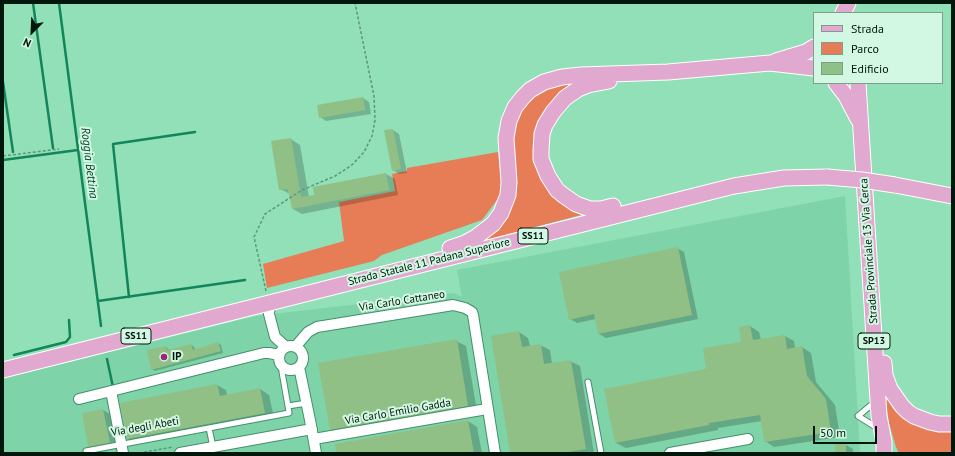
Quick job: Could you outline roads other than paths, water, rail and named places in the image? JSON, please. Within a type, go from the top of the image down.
[{"type":"main road","points":[[844,12],[848,3]]},
{"type":"main road","points":[[390,272],[414,258],[466,243],[485,231],[498,218],[506,202],[510,182],[506,138],[507,126],[515,107],[523,97],[530,90],[544,82],[562,77],[582,75],[668,72],[812,58]]},
{"type":"main road","points":[[668,72],[588,85],[571,93],[558,105],[545,125],[541,140],[541,159],[548,176],[557,190],[569,200],[583,207],[595,210],[639,200],[676,200]]},
{"type":"main road","points":[[837,84],[846,96],[861,125]]},
{"type":"main road","name":"Strada Provinciale 13 Via Cerca","points":[[858,84],[879,416],[886,445]]},
{"type":"main road","name":"Strada Statale 11 Padana Superiore","points":[[3,370],[676,200],[759,181],[797,177],[827,177],[895,185],[952,196]]},
{"type":"main road","points":[[868,238],[880,311],[885,375],[890,389],[902,406],[914,416],[939,424],[952,424]]},
{"type":"street","points":[[270,302],[269,314],[276,337],[285,346]]},
{"type":"street","name":"Via Carlo Cattaneo","points":[[296,346],[308,332],[317,327],[453,305],[462,306],[469,310],[473,315],[495,453]]},
{"type":"street","points":[[285,346],[296,346],[303,354],[303,361],[296,369],[288,370],[280,363],[279,356],[285,346]]},
{"type":"street","points":[[79,400],[264,353],[279,356]]},
{"type":"street","points":[[299,367],[316,453]]},
{"type":"street","points":[[111,391],[122,448]]},
{"type":"street","name":"Via Carlo Emilio Gadda","points":[[313,434],[487,409]]},
{"type":"street","points":[[180,453],[213,447],[313,434]]},
{"type":"street","points":[[670,453],[710,449],[748,439]]},
{"type":"lane","points":[[282,366],[288,406]]},
{"type":"lane","points":[[588,382],[601,453]]},
{"type":"lane","points":[[878,399],[858,416],[886,445]]},
{"type":"lane","name":"Via degli Abeti","points":[[86,451],[122,448],[209,428],[289,413],[288,406],[307,403]]},
{"type":"lane","points":[[209,428],[213,447]]},
{"type":"waterway","points":[[33,3],[53,148]]},
{"type":"waterway","name":"Roggia Bettina","points":[[59,3],[101,326]]},
{"type":"waterway","points":[[3,82],[13,152]]},
{"type":"waterway","points":[[129,297],[113,144],[195,132]]},
{"type":"waterway","points":[[3,160],[78,150]]},
{"type":"waterway","points":[[98,301],[245,280]]},
{"type":"waterway","points":[[14,355],[66,342],[70,337],[69,320]]},
{"type":"waterway","name":"Roggia Bettina","points":[[107,359],[113,387]]},
{"type":"place","name":"IP","points":[[164,357]]}]
